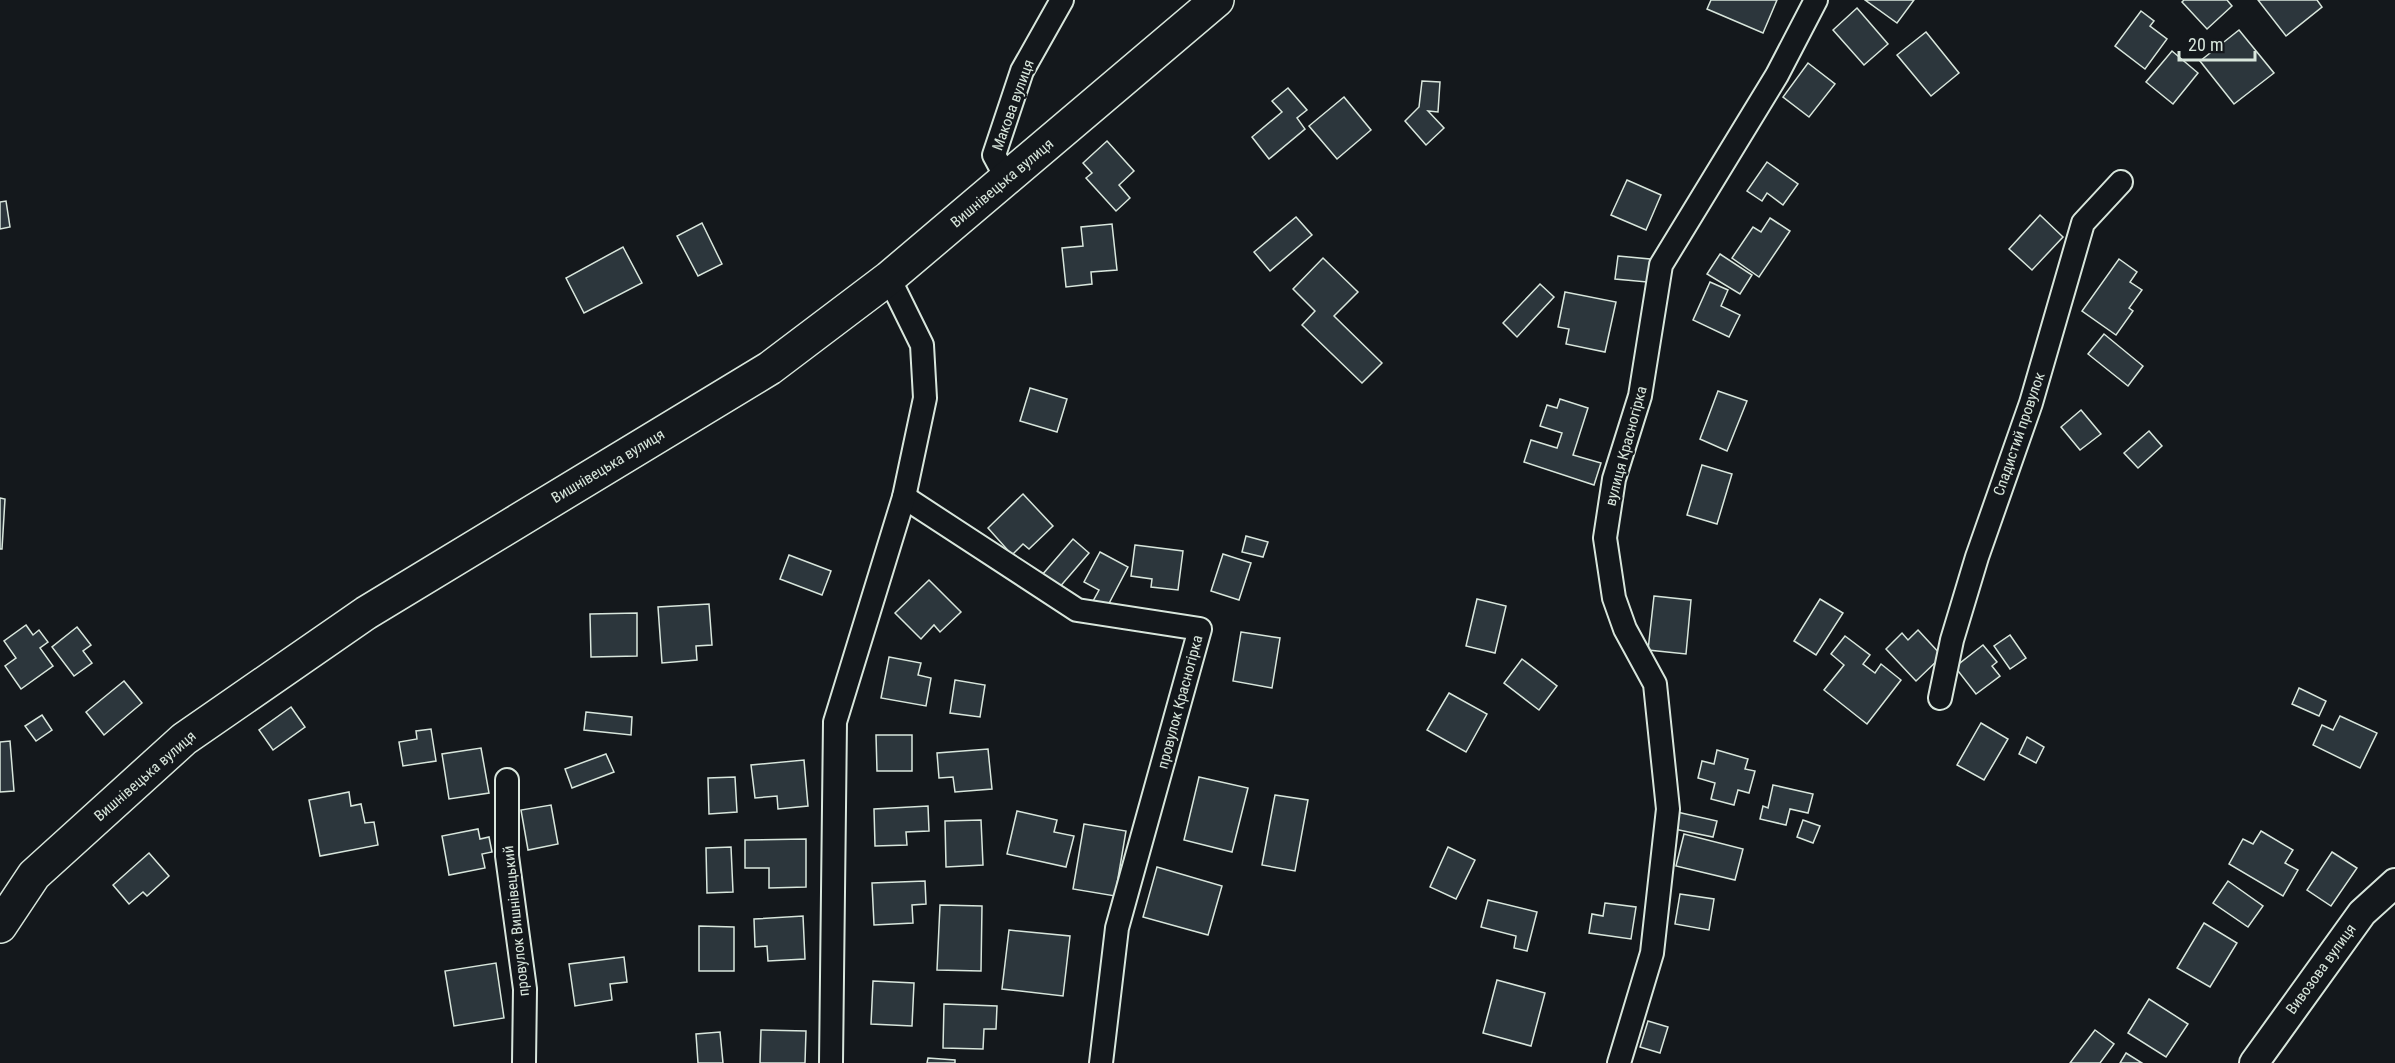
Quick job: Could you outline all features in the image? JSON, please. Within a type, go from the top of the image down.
[{"type":"main road","name":"Вишнівецька вулиця","points":[[0,926],[34,875],[184,739],[366,613],[770,368],[889,278],[1217,0]]},
{"type":"street","name":"Макова вулиця","points":[[1006,179],[994,155],[1022,71],[1062,0]]},
{"type":"street","name":"вулиця Красногірка","points":[[1619,1063],[1652,953],[1668,809],[1655,684],[1625,629],[1614,598],[1605,538],[1614,479],[1640,396],[1661,265],[1777,75],[1816,0]]},
{"type":"street","name":"Спадистий провулок","points":[[1940,698],[1953,640],[1977,557],[2031,403],[2083,223],[2121,182]]},
{"type":"street","points":[[831,1063],[835,722],[904,497],[925,398],[922,345],[889,278]]},
{"type":"street","name":"провулок Красногірка","points":[[904,497],[1077,610],[1200,629],[1118,928],[1101,1063]]},
{"type":"street","name":"провулок Вишнівецький","points":[[507,780],[507,856],[525,989],[524,1063]]},
{"type":"street","name":"Вивозова вулиця","points":[[2254,1063],[2362,913],[2395,883]]},
{"type":"building","points":[[1711,0],[1777,0],[1763,33],[1707,9]]},
{"type":"building","points":[[1865,0],[1914,0],[1897,23]]},
{"type":"building","points":[[2184,0],[2227,0],[2232,6],[2207,29],[2182,2]]},
{"type":"building","points":[[2258,0],[2317,0],[2322,7],[2286,36]]},
{"type":"building","points":[[1857,8],[1888,44],[1864,65],[1833,30]]},
{"type":"building","points":[[2141,11],[2154,21],[2150,26],[2167,39],[2145,69],[2115,46]]},
{"type":"building","points":[[2239,30],[2274,73],[2234,104],[2200,61]]},
{"type":"building","points":[[1926,32],[1959,73],[1931,96],[1897,55]]},
{"type":"building","points":[[2172,51],[2198,73],[2173,104],[2146,82]]},
{"type":"building","points":[[1808,63],[1835,84],[1809,117],[1783,97]]},
{"type":"building","points":[[1422,81],[1440,82],[1438,112],[1428,111],[1444,128],[1426,145],[1405,121],[1419,107]]},
{"type":"building","points":[[1288,88],[1307,110],[1297,118],[1305,129],[1269,159],[1252,137],[1282,112],[1272,101]]},
{"type":"building","points":[[1344,97],[1371,130],[1337,159],[1309,126]]},
{"type":"building","points":[[1107,141],[1134,171],[1119,185],[1130,198],[1116,211],[1086,178],[1092,173],[1083,163]]},
{"type":"building","points":[[1767,162],[1798,184],[1783,205],[1767,193],[1762,201],[1747,191]]},
{"type":"building","points":[[1627,180],[1661,195],[1646,230],[1611,215]]},
{"type":"building","points":[[6,201],[10,227],[0,229],[0,202]]},
{"type":"building","points":[[2040,215],[2063,237],[2032,270],[2009,249]]},
{"type":"building","points":[[1296,217],[1312,235],[1270,271],[1254,252]]},
{"type":"building","points":[[1770,218],[1790,231],[1759,277],[1732,258],[1753,227],[1761,232]]},
{"type":"building","points":[[702,223],[722,264],[698,276],[677,236]]},
{"type":"building","points":[[1112,224],[1117,270],[1091,272],[1092,284],[1066,287],[1062,248],[1083,246],[1081,227]]},
{"type":"building","points":[[623,247],[642,283],[584,313],[566,278]]},
{"type":"building","points":[[1720,254],[1752,275],[1740,294],[1707,274]]},
{"type":"building","points":[[1618,256],[1650,259],[1647,282],[1615,279]]},
{"type":"building","points":[[1323,258],[1358,292],[1334,316],[1382,363],[1362,383],[1302,325],[1315,311],[1293,289]]},
{"type":"building","points":[[2119,259],[2137,272],[2130,282],[2142,290],[2129,308],[2133,311],[2116,335],[2082,311]]},
{"type":"building","points":[[1710,282],[1728,290],[1721,306],[1740,315],[1729,337],[1693,320]]},
{"type":"building","points":[[1540,284],[1554,297],[1517,337],[1503,323]]},
{"type":"building","points":[[1565,292],[1616,302],[1605,352],[1566,344],[1569,329],[1558,327]]},
{"type":"building","points":[[2104,334],[2143,366],[2128,386],[2088,354]]},
{"type":"building","points":[[1030,388],[1067,399],[1057,432],[1020,421]]},
{"type":"building","points":[[1718,391],[1747,401],[1727,451],[1700,439]]},
{"type":"building","points":[[1560,399],[1588,408],[1573,455],[1601,463],[1594,485],[1524,462],[1531,440],[1557,448],[1562,433],[1540,426],[1547,405],[1557,408]]},
{"type":"building","points":[[2081,410],[2101,434],[2080,450],[2061,427]]},
{"type":"building","points":[[2149,431],[2162,446],[2138,468],[2124,453]]},
{"type":"building","points":[[1702,465],[1732,474],[1717,524],[1687,515]]},
{"type":"building","points":[[1023,494],[1053,526],[1029,549],[1023,544],[1012,555],[988,528]]},
{"type":"building","points":[[0,498],[5,499],[2,549],[0,549]]},
{"type":"building","points":[[1246,536],[1268,542],[1263,557],[1242,552]]},
{"type":"building","points":[[1073,539],[1089,553],[1058,589],[1042,575]]},
{"type":"building","points":[[1135,545],[1183,551],[1178,590],[1151,587],[1152,579],[1131,576]]},
{"type":"building","points":[[1100,552],[1128,567],[1105,611],[1092,603],[1099,590],[1084,582]]},
{"type":"building","points":[[1223,554],[1251,563],[1239,600],[1211,591]]},
{"type":"building","points":[[789,555],[831,571],[822,595],[780,579]]},
{"type":"building","points":[[929,580],[961,612],[940,632],[934,625],[921,639],[895,613]]},
{"type":"building","points":[[1654,596],[1691,600],[1686,654],[1648,650]]},
{"type":"building","points":[[1477,599],[1506,606],[1495,653],[1466,646]]},
{"type":"building","points":[[1820,599],[1843,613],[1816,655],[1794,641]]},
{"type":"building","points":[[709,604],[712,645],[696,646],[697,660],[662,663],[658,607]]},
{"type":"building","points":[[637,613],[637,656],[591,657],[590,614]]},
{"type":"building","points":[[26,625],[33,635],[39,630],[48,642],[40,648],[53,666],[21,689],[5,666],[16,658],[4,641]]},
{"type":"building","points":[[77,627],[91,645],[83,651],[92,663],[74,676],[52,647]]},
{"type":"building","points":[[1918,630],[1942,656],[1916,681],[1886,649],[1902,633],[1908,640]]},
{"type":"building","points":[[1241,632],[1280,638],[1272,688],[1233,681]]},
{"type":"building","points":[[2010,635],[2026,658],[2010,669],[1994,646]]},
{"type":"building","points":[[1845,636],[1870,655],[1863,664],[1875,673],[1881,664],[1901,680],[1867,724],[1824,690],[1844,665],[1831,654]]},
{"type":"building","points":[[1983,645],[1997,662],[1992,666],[2000,676],[1976,694],[1955,667]]},
{"type":"building","points":[[889,657],[921,663],[918,675],[931,678],[926,706],[881,698]]},
{"type":"building","points":[[1522,659],[1557,686],[1539,710],[1504,683]]},
{"type":"building","points":[[955,680],[985,685],[980,717],[950,713]]},
{"type":"building","points":[[124,681],[142,703],[104,735],[86,712]]},
{"type":"building","points":[[2299,688],[2326,701],[2319,716],[2292,704]]},
{"type":"building","points":[[1449,693],[1487,714],[1466,752],[1427,730]]},
{"type":"building","points":[[291,707],[305,727],[273,750],[259,730]]},
{"type":"building","points":[[586,712],[632,717],[631,735],[584,730]]},
{"type":"building","points":[[42,715],[52,730],[36,741],[25,726]]},
{"type":"building","points":[[2340,716],[2377,733],[2360,768],[2313,745],[2322,725],[2333,730]]},
{"type":"building","points":[[1981,723],[2008,739],[1984,780],[1957,765]]},
{"type":"building","points":[[431,729],[436,761],[403,766],[399,742],[417,739],[416,731]]},
{"type":"building","points":[[876,735],[912,735],[912,771],[877,771]]},
{"type":"building","points":[[2027,737],[2044,747],[2036,763],[2019,754]]},
{"type":"building","points":[[10,741],[14,791],[0,792],[0,742]]},
{"type":"building","points":[[481,748],[489,793],[449,799],[442,754]]},
{"type":"building","points":[[988,749],[992,789],[955,792],[953,777],[939,778],[937,753]]},
{"type":"building","points":[[1717,750],[1748,759],[1745,769],[1755,771],[1749,793],[1738,790],[1734,805],[1711,799],[1715,783],[1698,778],[1702,761],[1714,764]]},
{"type":"building","points":[[606,754],[614,772],[572,788],[565,769]]},
{"type":"building","points":[[804,760],[808,806],[778,809],[777,796],[755,798],[751,765]]},
{"type":"building","points":[[735,777],[737,812],[709,814],[708,778]]},
{"type":"building","points":[[1199,777],[1248,788],[1232,852],[1184,840]]},
{"type":"building","points":[[1773,785],[1813,794],[1808,813],[1790,809],[1786,825],[1760,819],[1763,806],[1768,808]]},
{"type":"building","points":[[349,792],[351,806],[361,804],[365,823],[374,822],[378,845],[320,856],[309,800]]},
{"type":"building","points":[[1275,795],[1308,800],[1295,871],[1262,865]]},
{"type":"building","points":[[551,805],[558,844],[528,850],[521,810]]},
{"type":"building","points":[[928,806],[929,831],[906,832],[907,845],[875,846],[874,809]]},
{"type":"building","points":[[1017,811],[1057,820],[1054,832],[1074,836],[1066,867],[1007,854]]},
{"type":"building","points":[[1677,812],[1717,821],[1713,837],[1674,829]]},
{"type":"building","points":[[981,820],[983,865],[946,867],[945,821]]},
{"type":"building","points":[[1803,820],[1820,826],[1813,843],[1797,837]]},
{"type":"building","points":[[1084,824],[1126,831],[1115,896],[1073,889]]},
{"type":"building","points":[[478,829],[480,839],[489,837],[492,852],[482,854],[485,868],[449,875],[442,836]]},
{"type":"building","points":[[2261,831],[2293,850],[2285,863],[2298,870],[2283,896],[2229,864],[2243,839],[2253,844]]},
{"type":"building","points":[[1684,834],[1743,849],[1735,880],[1676,866]]},
{"type":"building","points":[[806,839],[806,887],[769,888],[769,868],[745,868],[745,840]]},
{"type":"building","points":[[731,847],[733,892],[707,893],[706,848]]},
{"type":"building","points":[[1448,847],[1475,860],[1456,899],[1430,887]]},
{"type":"building","points":[[2332,852],[2357,868],[2331,906],[2307,890]]},
{"type":"building","points":[[149,853],[169,876],[147,896],[143,892],[129,904],[113,885]]},
{"type":"building","points":[[1157,867],[1222,886],[1208,935],[1143,917]]},
{"type":"building","points":[[925,881],[926,904],[912,905],[913,923],[874,925],[872,883]]},
{"type":"building","points":[[2228,881],[2263,906],[2248,927],[2213,903]]},
{"type":"building","points":[[1680,894],[1714,899],[1709,930],[1675,924]]},
{"type":"building","points":[[1488,900],[1537,912],[1527,951],[1514,948],[1516,936],[1481,927]]},
{"type":"building","points":[[1605,903],[1636,907],[1631,939],[1589,933],[1592,914],[1603,916]]},
{"type":"building","points":[[940,905],[982,906],[981,971],[937,970]]},
{"type":"building","points":[[803,916],[805,959],[768,961],[767,946],[755,947],[754,919]]},
{"type":"building","points":[[2204,923],[2237,943],[2210,987],[2177,968]]},
{"type":"building","points":[[699,926],[734,927],[734,971],[699,971]]},
{"type":"building","points":[[1009,930],[1070,936],[1063,996],[1002,989]]},
{"type":"building","points":[[624,957],[627,982],[610,984],[612,1000],[575,1006],[569,964]]},
{"type":"building","points":[[496,963],[504,1018],[454,1026],[445,971]]},
{"type":"building","points":[[1497,980],[1545,993],[1531,1046],[1483,1033]]},
{"type":"building","points":[[873,981],[914,983],[912,1026],[871,1024]]},
{"type":"building","points":[[2149,999],[2188,1024],[2166,1057],[2128,1033]]},
{"type":"building","points":[[944,1004],[997,1006],[996,1029],[984,1029],[983,1049],[943,1048]]},
{"type":"building","points":[[1648,1021],[1668,1027],[1660,1053],[1640,1047]]},
{"type":"building","points":[[761,1030],[806,1031],[805,1063],[760,1063]]},
{"type":"building","points":[[2095,1030],[2114,1044],[2100,1063],[2070,1063]]},
{"type":"building","points":[[720,1032],[723,1063],[698,1063],[696,1034]]},
{"type":"building","points":[[2126,1053],[2142,1063],[2120,1063]]},
{"type":"building","points":[[928,1058],[955,1060],[955,1063],[927,1063]]}]
